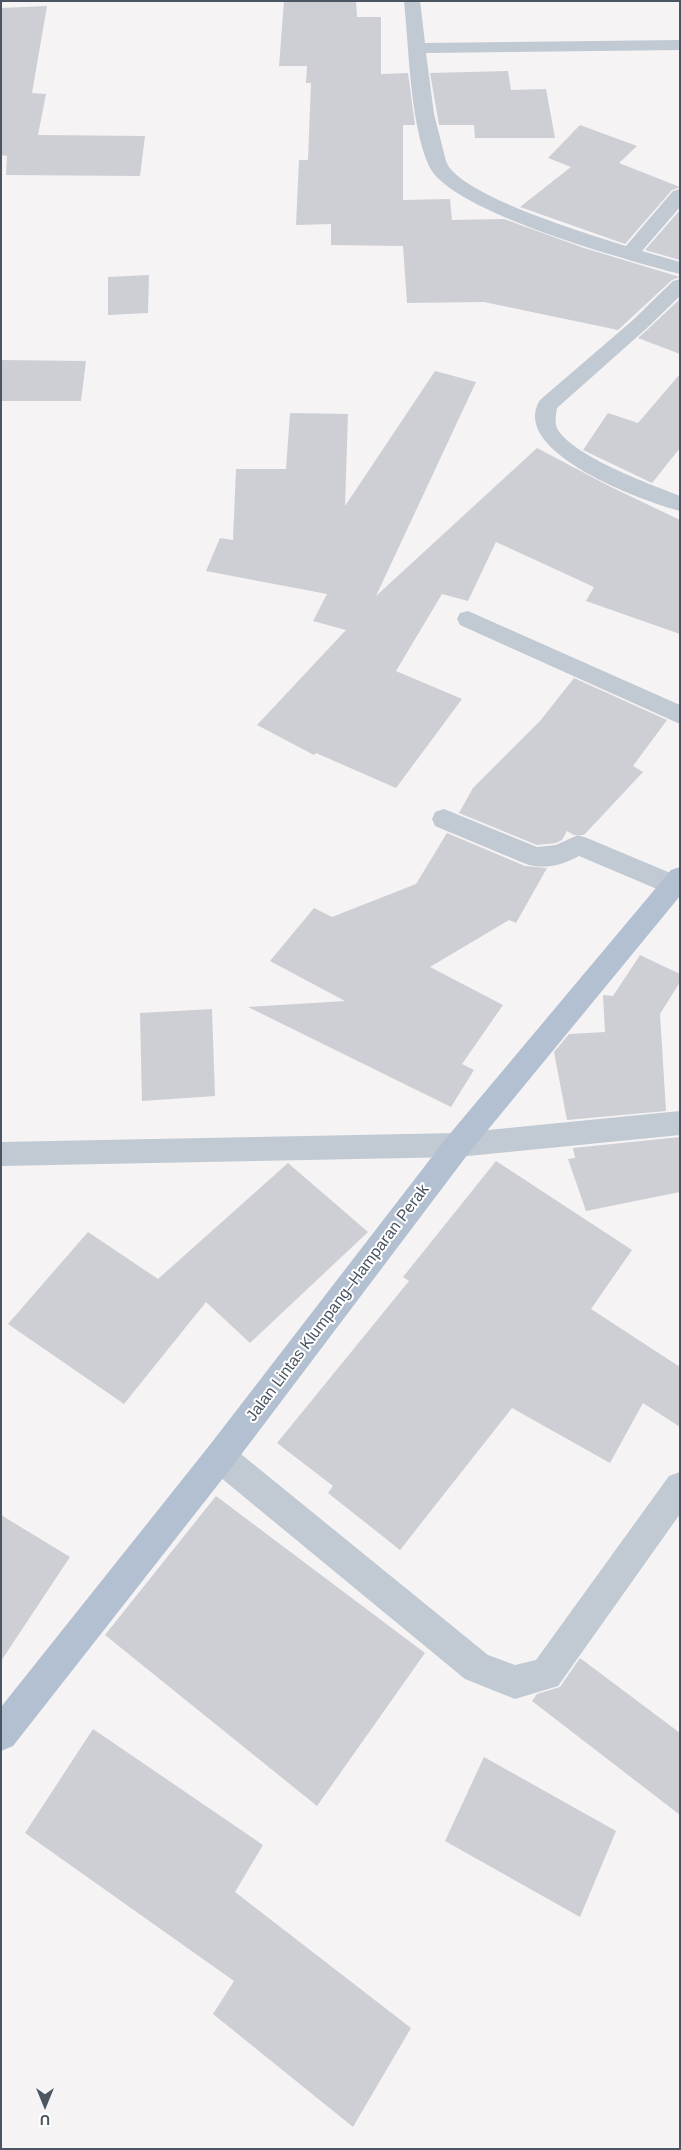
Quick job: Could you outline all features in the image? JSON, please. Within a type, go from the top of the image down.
[{"type":"main road","name":"Jalan Lintas Klumpang–Hamparan Perak","points":[[1,1734],[220,1457],[458,1145],[676,881]]},
{"type":"street","points":[[412,1],[428,130],[440,170],[457,185],[496,206],[629,255],[680,268]]},
{"type":"street","points":[[418,48],[680,45]]},
{"type":"street","points":[[629,255],[680,195]]},
{"type":"street","points":[[680,285],[640,324],[547,405],[545,420],[549,434],[567,451],[634,486],[680,504]]},
{"type":"street","points":[[468,619],[680,715]]},
{"type":"street","points":[[444,819],[535,857],[560,855],[578,845],[676,881]]},
{"type":"street","points":[[1,1154],[458,1145],[680,1123]]},
{"type":"street","points":[[220,1457],[477,1667],[515,1682],[546,1674],[680,1487]]},
{"type":"building","points":[[284,1],[356,1],[357,17],[381,17],[381,74],[408,73],[415,125],[403,125],[403,200],[450,199],[452,220],[504,219],[584,248],[680,277],[672,280],[618,330],[484,302],[407,303],[403,246],[331,245],[331,224],[296,225],[299,160],[308,160],[311,83],[306,83],[307,66],[279,66]]},
{"type":"building","points":[[47,6],[32,93],[46,94],[38,135],[145,136],[140,176],[6,175],[7,156],[1,155],[1,8]]},
{"type":"building","points":[[508,71],[511,90],[546,89],[555,138],[475,138],[474,125],[439,125],[430,73]]},
{"type":"building","points":[[580,125],[637,146],[619,163],[680,187],[672,190],[625,244],[520,207],[571,167],[548,158]]},
{"type":"building","points":[[680,210],[680,260],[645,250]]},
{"type":"building","points":[[149,275],[148,313],[108,315],[108,277]]},
{"type":"building","points":[[680,299],[680,354],[638,338],[648,329]]},
{"type":"building","points":[[1,360],[86,361],[81,401],[1,401]]},
{"type":"building","points":[[435,371],[476,382],[376,596],[537,448],[611,487],[680,520],[680,634],[586,601],[594,587],[496,542],[468,601],[442,594],[396,671],[462,699],[396,788],[316,753],[314,755],[257,725],[346,630],[313,621],[327,594],[206,571],[220,538],[233,540],[236,469],[286,469],[290,413],[348,414],[345,506]]},
{"type":"building","points":[[680,374],[680,448],[652,483],[583,450],[608,413],[638,423]]},
{"type":"building","points":[[574,678],[667,720],[633,766],[643,772],[584,835],[574,835],[567,831],[562,840],[556,843],[537,845],[459,813],[473,788],[540,721]]},
{"type":"building","points":[[447,833],[525,866],[547,868],[516,923],[509,920],[430,967],[503,1005],[462,1064],[474,1070],[451,1107],[248,1007],[345,1001],[270,961],[314,908],[332,917],[416,884]]},
{"type":"building","points":[[640,955],[680,974],[680,982],[660,1014],[666,1111],[567,1120],[554,1052],[569,1034],[605,1032],[603,995],[613,996]]},
{"type":"building","points":[[212,1009],[215,1096],[142,1101],[140,1013]]},
{"type":"building","points":[[680,1137],[680,1192],[586,1211],[568,1159],[575,1158],[573,1148]]},
{"type":"building","points":[[496,1161],[632,1250],[591,1309],[680,1367],[680,1427],[643,1403],[610,1463],[512,1408],[400,1550],[328,1493],[333,1486],[277,1443],[409,1281],[403,1277]]},
{"type":"building","points":[[288,1163],[368,1232],[250,1343],[206,1302],[124,1404],[8,1324],[88,1232],[158,1279]]},
{"type":"building","points":[[216,1496],[425,1653],[317,1806],[105,1635]]},
{"type":"building","points":[[1,1515],[70,1557],[1,1661]]},
{"type":"building","points":[[580,1658],[680,1733],[680,1815],[532,1701],[537,1694],[560,1687]]},
{"type":"building","points":[[93,1729],[263,1845],[235,1892],[411,2028],[353,2127],[213,2014],[234,1981],[25,1833]]},
{"type":"building","points":[[484,1757],[616,1831],[580,1917],[445,1841]]}]
